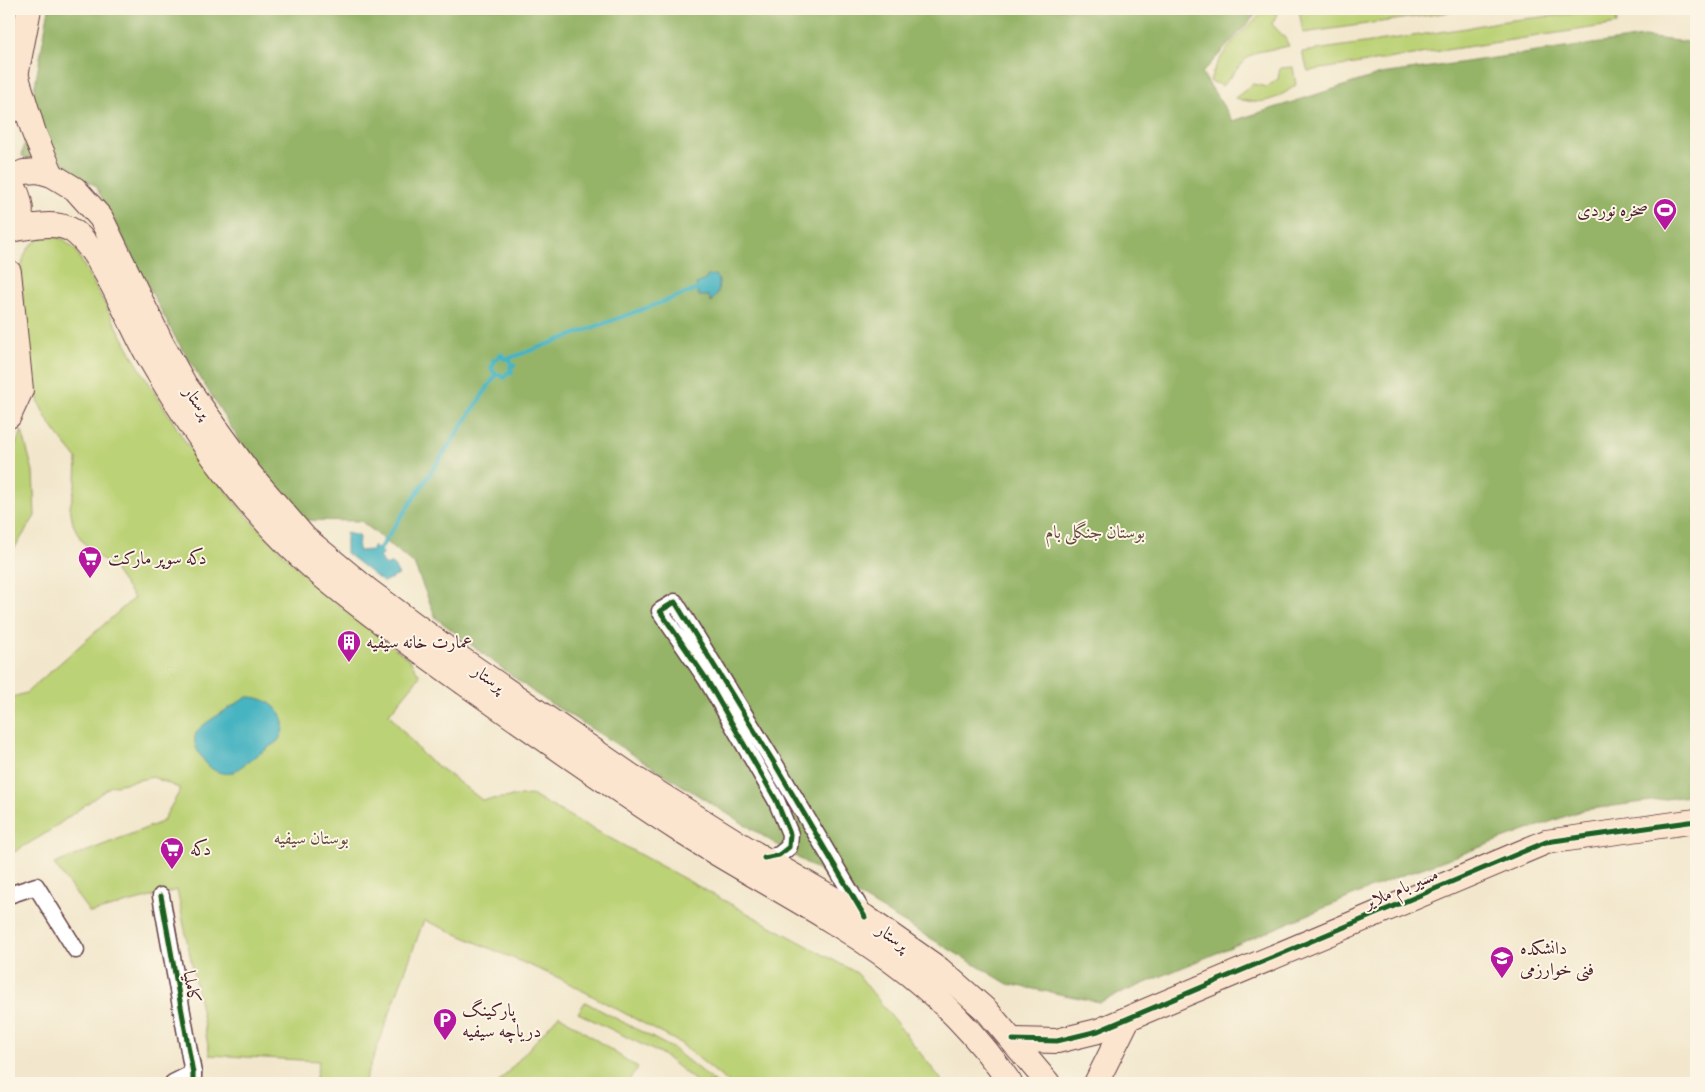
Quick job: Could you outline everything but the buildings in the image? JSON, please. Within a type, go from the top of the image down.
[{"type":"main road","points":[[9,112],[29,9]]},
{"type":"main road","points":[[16,74],[34,132],[52,175]]},
{"type":"main road","name":"پرستار","points":[[9,179],[24,172],[38,171],[52,175],[75,189],[101,218],[161,342],[185,385],[249,472],[305,538],[369,591],[458,656],[634,778],[764,858],[865,917],[938,969],[987,1011],[1014,1040],[1048,1083]]},
{"type":"main road","points":[[9,179],[18,191],[21,201],[21,211],[11,231]]},
{"type":"main road","name":"پرستار","points":[[11,231],[56,225],[72,230],[90,248],[116,293],[145,350],[205,447],[256,511],[318,572],[426,656],[620,790],[688,835],[893,962],[955,1017],[980,1044],[1010,1083]]},
{"type":"main road","points":[[9,272],[15,390],[9,416]]},
{"type":"main road","name":"مسیر بام ملایر","points":[[1014,1040],[1057,1041],[1098,1031],[1546,842],[1696,821]]},
{"type":"main road","points":[[1096,1083],[1128,1019]]},
{"type":"street","points":[[764,858],[779,855],[789,847],[790,834],[776,800],[707,680],[660,611],[675,602],[773,761],[865,917]]},
{"type":"street","points":[[9,895],[36,886],[76,950]]},
{"type":"street","name":"کاملیا","points":[[162,896],[193,1078]]},
{"type":"street","points":[[173,1083],[193,1078]]},
{"type":"green space","name":"بوستان جنگلی بام","points":[[49,9],[1261,9],[1202,73],[1233,121],[1381,74],[1643,37],[1696,43],[1696,795],[1583,810],[1400,876],[1100,1002],[1008,984],[859,896],[536,694],[436,618],[414,564],[361,521],[303,520],[242,445],[175,337],[95,185],[22,156]]},
{"type":"green space","points":[[1266,9],[1274,9],[1277,14],[1272,24],[1285,38],[1289,46],[1257,52],[1246,59],[1222,86],[1210,81],[1219,60],[1226,51]]},
{"type":"green space","points":[[1299,9],[1465,9],[1465,10],[1303,33]]},
{"type":"green space","points":[[1615,9],[1617,24],[1308,71],[1302,52],[1484,24]]},
{"type":"green space","points":[[1293,67],[1296,85],[1281,95],[1260,102],[1235,98],[1253,84],[1267,87],[1278,79],[1280,68]]},
{"type":"green space","name":"بوستان سیفیه","points":[[53,236],[63,239],[75,249],[136,362],[188,446],[246,515],[310,581],[409,659],[420,676],[389,714],[423,755],[482,800],[531,795],[857,973],[944,1083],[729,1083],[680,1043],[559,978],[424,920],[364,1083],[315,1083],[319,1061],[210,1055],[177,890],[90,913],[54,864],[162,822],[181,789],[153,777],[111,786],[48,832],[9,855],[9,698],[26,693],[134,598],[113,568],[90,550],[80,538],[73,524],[70,507],[76,481],[77,459],[43,412],[30,374],[21,272],[22,265],[26,252],[34,243],[45,237]]},
{"type":"green space","points":[[22,431],[33,471],[35,516],[9,557],[9,459]]},
{"type":"green space","points":[[585,1002],[672,1048],[716,1083],[698,1083],[663,1055],[578,1013]]},
{"type":"green space","points":[[559,1015],[638,1068],[627,1083],[498,1083]]},
{"type":"water","points":[[715,275],[719,281],[718,292],[711,302],[709,296],[699,296],[696,284],[704,281],[708,276]]},
{"type":"water","points":[[346,533],[359,536],[358,551],[372,550],[373,546],[384,554],[379,557],[386,566],[392,563],[399,575],[383,582],[346,553]]},
{"type":"water","points":[[247,697],[264,700],[278,710],[282,717],[282,732],[278,741],[232,773],[217,772],[200,755],[195,743],[196,734],[207,722]]},
{"type":"waterway","points":[[510,358],[698,289]]},
{"type":"waterway","points":[[379,550],[496,375],[500,374],[504,378],[507,373],[512,373],[510,367],[514,365],[510,362],[510,358],[504,359],[501,354],[497,359],[493,360],[494,364],[491,368],[496,375]]},
{"type":"cycle path","points":[[764,858],[779,855],[789,847],[790,834],[776,800],[707,680],[660,611],[675,602],[773,761],[865,917]]},
{"type":"cycle path","points":[[1013,1040],[1057,1041],[1098,1031],[1546,842],[1696,821]]},
{"type":"cycle path","points":[[161,896],[193,1073],[193,1083]]},
{"type":"place","name":"صخره نوردی","points":[[1665,231]]},
{"type":"place","name":"دکه سوپر مارکت","points":[[90,579]]},
{"type":"place","name":"عمارت خانه سیفیه","points":[[349,663]]},
{"type":"place","name":"دکه","points":[[172,870]]},
{"type":"place","name":"دانشکده فنی خوارزمی","points":[[1502,979]]},
{"type":"place","name":"پارکینگ دریاچه سیفیه","points":[[445,1041]]}]
